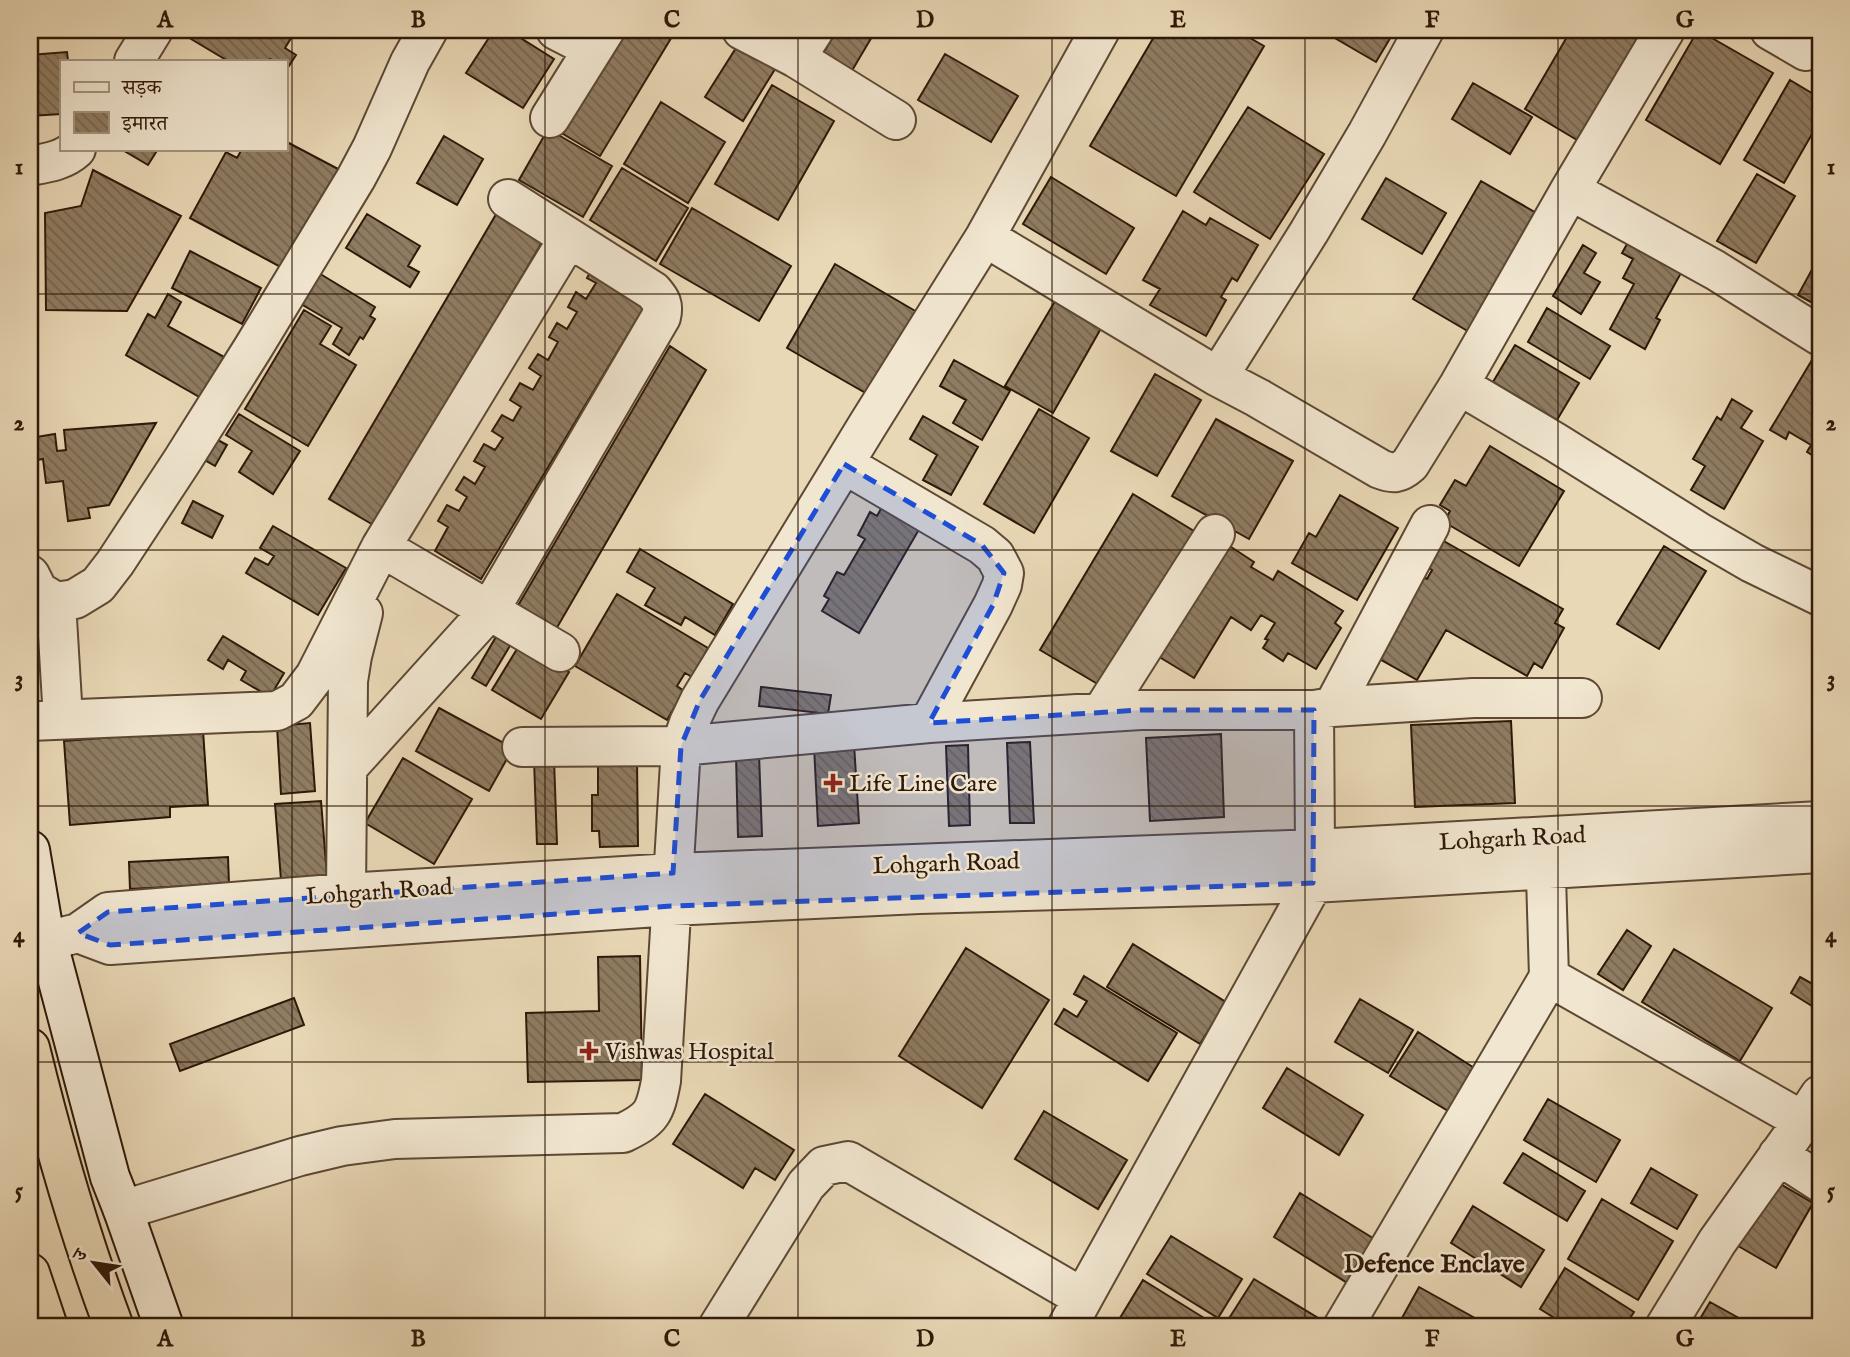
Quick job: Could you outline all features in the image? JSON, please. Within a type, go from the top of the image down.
[{"type":"highway","points":[[30,1048],[47,1118],[114,1327]]},
{"type":"highway","points":[[30,1273],[48,1327]]},
{"type":"street","points":[[135,60],[153,30]]},
{"type":"street","points":[[30,575],[38,591],[56,602],[75,599],[98,585],[115,563],[182,461],[356,178],[410,62],[428,30]]},
{"type":"street","points":[[550,118],[599,39],[556,30]]},
{"type":"street","points":[[742,30],[805,44],[896,120]]},
{"type":"street","points":[[123,1210],[300,1156],[342,1146],[395,1139],[623,1133],[642,1124],[656,1106],[661,1082],[681,746],[688,723],[985,237],[1100,30]]},
{"type":"street","points":[[1219,377],[1367,134],[1424,30]]},
{"type":"street","points":[[985,237],[1219,377],[1380,469],[1391,474],[1402,472],[1410,464],[1459,385],[1665,30]]},
{"type":"street","points":[[1770,30],[1815,46]]},
{"type":"street","points":[[30,166],[52,162],[70,155],[75,150]]},
{"type":"street","points":[[1570,190],[1715,270],[1820,336]]},
{"type":"street","points":[[348,767],[489,611],[661,317],[661,299],[653,291],[508,199]]},
{"type":"street","points":[[56,602],[47,720],[277,710],[296,701],[315,676],[381,547],[568,239]]},
{"type":"street","points":[[1459,385],[1702,534],[1820,596]]},
{"type":"street","points":[[844,464],[982,545],[995,556],[1004,573],[993,605],[929,723]]},
{"type":"street","points":[[718,1327],[806,1185],[824,1166],[848,1161],[1075,1313],[1314,866],[1323,708],[1430,525]]},
{"type":"street","points":[[1102,712],[1215,534]]},
{"type":"street","points":[[381,547],[560,652]]},
{"type":"street","points":[[346,893],[348,681],[381,547]]},
{"type":"street","points":[[305,688],[348,720]]},
{"type":"street","points":[[522,747],[681,746],[929,723],[1102,712],[1323,708],[1473,698],[1582,698]]},
{"type":"street","name":"Lohgarh Road","points":[[52,940],[108,912],[346,893],[671,890],[1314,866],[1545,852],[1820,821]]},
{"type":"street","points":[[30,850],[42,921],[52,940],[110,1177],[164,1327]]},
{"type":"street","points":[[1343,1327],[1549,977],[1545,852],[1820,853]]},
{"type":"street","points":[[52,940],[110,945],[671,890]]},
{"type":"street","points":[[1549,977],[1811,1108],[1717,1242],[1665,1327]]},
{"type":"street","points":[[1778,1155],[1820,1182]]},
{"type":"highlighted area","points":[[844,464],[982,545],[1004,573],[993,605],[929,723],[1141,710],[1314,710],[1313,883],[671,906],[110,945],[78,933],[108,912],[673,873],[681,746],[700,700]]},
{"type":"building","points":[[196,30],[296,30],[285,48],[296,55],[287,69],[287,60],[226,60],[191,39]]},
{"type":"building","points":[[494,30],[508,30],[554,59],[523,108],[466,73]]},
{"type":"building","points":[[612,30],[676,30],[600,156],[553,128]]},
{"type":"building","points":[[837,30],[876,30],[850,74],[821,57]]},
{"type":"building","points":[[1158,30],[1236,30],[1264,46],[1176,196],[1090,146]]},
{"type":"building","points":[[1321,30],[1395,30],[1376,62]]},
{"type":"building","points":[[1571,30],[1648,30],[1577,140],[1525,109]]},
{"type":"building","points":[[1698,30],[1773,73],[1720,164],[1646,120]]},
{"type":"building","points":[[743,37],[780,61],[743,121],[705,97]]},
{"type":"building","points":[[67,52],[68,60],[60,60],[60,114],[30,116],[30,55]]},
{"type":"building","points":[[945,54],[1018,96],[991,142],[918,100]]},
{"type":"building","points":[[1790,80],[1820,98],[1820,120],[1784,183],[1744,160]]},
{"type":"building","points":[[1473,83],[1532,117],[1510,154],[1452,119]]},
{"type":"building","points":[[772,85],[834,121],[778,220],[715,184]]},
{"type":"building","points":[[661,102],[725,142],[688,203],[624,164]]},
{"type":"building","points":[[1248,107],[1324,154],[1270,239],[1194,192]]},
{"type":"building","points":[[548,129],[612,166],[583,217],[519,180]]},
{"type":"building","points":[[444,136],[483,159],[457,205],[417,183]]},
{"type":"building","points":[[287,142],[340,170],[286,270],[190,218],[226,152],[237,158],[241,150],[287,150]]},
{"type":"building","points":[[123,150],[157,150],[148,165]]},
{"type":"building","points":[[622,168],[688,208],[656,261],[590,220]]},
{"type":"building","points":[[93,170],[181,216],[127,311],[46,310],[45,213],[81,206]]},
{"type":"building","points":[[1757,174],[1795,196],[1756,263],[1717,241]]},
{"type":"building","points":[[1051,177],[1134,228],[1106,274],[1023,224]]},
{"type":"building","points":[[1386,178],[1446,213],[1422,254],[1362,219]]},
{"type":"building","points":[[1481,181],[1545,218],[1476,336],[1413,299]]},
{"type":"building","points":[[692,208],[791,266],[759,321],[660,264]]},
{"type":"building","points":[[498,211],[544,239],[375,526],[329,499]]},
{"type":"building","points":[[1183,211],[1206,225],[1210,218],[1258,245],[1237,281],[1232,278],[1221,297],[1226,300],[1206,336],[1150,305],[1160,289],[1143,280]]},
{"type":"building","points":[[367,214],[420,246],[408,266],[419,272],[410,287],[346,248]]},
{"type":"building","points":[[1632,235],[1686,264],[1656,318],[1660,320],[1645,349],[1610,329],[1634,284],[1623,278],[1633,259],[1622,253]]},
{"type":"building","points":[[1583,245],[1596,253],[1584,273],[1600,282],[1581,314],[1553,296]]},
{"type":"building","points":[[190,251],[261,288],[242,324],[172,288]]},
{"type":"building","points":[[1820,255],[1820,307],[1798,295]]},
{"type":"building","points":[[835,264],[917,312],[869,395],[787,348]]},
{"type":"building","points":[[594,265],[649,299],[481,579],[435,551],[448,527],[438,521],[447,505],[459,511],[467,497],[456,490],[464,477],[475,484],[485,467],[474,461],[484,444],[495,450],[503,438],[492,431],[502,415],[513,421],[521,407],[510,400],[520,383],[533,390],[541,376],[529,368],[538,354],[548,360],[558,342],[549,337],[557,323],[567,329],[577,312],[568,307],[576,292],[586,299],[596,283],[587,278]]},
{"type":"building","points":[[312,269],[375,307],[370,316],[375,319],[349,355],[333,344],[342,328],[294,300]]},
{"type":"building","points":[[168,294],[181,302],[168,326],[224,357],[201,398],[126,355],[148,314],[155,318]]},
{"type":"building","points":[[1058,296],[1104,323],[1053,413],[1005,386]]},
{"type":"building","points":[[1547,308],[1610,346],[1590,379],[1528,342]]},
{"type":"building","points":[[304,310],[331,326],[320,344],[356,365],[308,446],[245,409]]},
{"type":"building","points":[[1515,345],[1579,383],[1557,420],[1493,382]]},
{"type":"building","points":[[670,346],[706,370],[555,631],[516,609]]},
{"type":"building","points":[[954,360],[1010,391],[982,440],[953,423],[966,400],[940,386]]},
{"type":"building","points":[[1812,360],[1820,365],[1820,460],[1807,452],[1811,445],[1789,432],[1786,439],[1770,430]]},
{"type":"building","points":[[1155,374],[1201,400],[1157,476],[1111,451]]},
{"type":"building","points":[[1732,399],[1752,411],[1741,428],[1763,441],[1724,509],[1691,490],[1705,466],[1693,459],[1717,417],[1721,420]]},
{"type":"building","points":[[1039,409],[1089,438],[1034,533],[984,504]]},
{"type":"building","points":[[239,414],[300,451],[273,494],[239,472],[252,451],[226,435]]},
{"type":"building","points":[[923,416],[978,447],[951,495],[923,480],[937,455],[910,439]]},
{"type":"building","points":[[1216,419],[1293,461],[1249,539],[1172,496]]},
{"type":"building","points":[[156,423],[109,505],[88,508],[90,518],[68,521],[63,481],[46,483],[43,459],[31,461],[30,438],[55,434],[57,451],[66,450],[64,430]]},
{"type":"building","points":[[205,433],[227,445],[215,466],[194,454]]},
{"type":"building","points":[[1490,446],[1564,491],[1519,566],[1444,522],[1450,511],[1440,505],[1455,480],[1466,486]]},
{"type":"building","points":[[1133,494],[1194,531],[1101,686],[1040,650]]},
{"type":"building","points":[[1340,495],[1398,528],[1357,600],[1292,563],[1309,533],[1316,537]]},
{"type":"building","points":[[193,501],[223,516],[212,538],[182,523]]},
{"type":"building","points":[[883,505],[921,526],[859,633],[822,611],[829,599],[824,596],[837,572],[844,575],[865,539],[858,535],[870,512],[877,516]]},
{"type":"building","points":[[273,526],[346,568],[318,615],[246,573],[255,558],[268,565],[274,556],[260,548]]},
{"type":"building","points":[[1442,540],[1563,609],[1555,623],[1564,628],[1542,668],[1534,663],[1527,676],[1446,630],[1417,680],[1376,657],[1421,576],[1427,579],[1432,570],[1427,567]]},
{"type":"building","points":[[1225,543],[1254,562],[1251,567],[1273,580],[1278,571],[1343,611],[1335,623],[1341,628],[1316,669],[1288,653],[1283,661],[1263,648],[1275,623],[1261,615],[1251,630],[1231,617],[1194,678],[1156,655]]},
{"type":"building","points":[[1664,546],[1706,571],[1659,649],[1617,624]]},
{"type":"building","points":[[640,549],[733,604],[715,635],[685,617],[681,625],[645,605],[655,588],[627,572]]},
{"type":"building","points":[[617,594],[708,648],[692,677],[685,673],[677,686],[684,691],[667,720],[575,666]]},
{"type":"building","points":[[500,630],[569,672],[541,719],[492,690],[517,649],[511,644],[486,686],[472,678]]},
{"type":"building","points":[[223,636],[284,673],[270,697],[241,680],[246,671],[228,660],[223,669],[208,660]]},
{"type":"building","points":[[761,687],[831,695],[828,714],[759,706]]},
{"type":"building","points":[[439,708],[513,748],[489,791],[416,751]]},
{"type":"building","points":[[1511,721],[1515,803],[1415,807],[1411,725]]},
{"type":"building","points":[[310,723],[315,791],[281,794],[277,726]]},
{"type":"building","points":[[203,730],[208,805],[170,807],[170,817],[70,825],[64,741]]},
{"type":"building","points":[[1221,734],[1224,817],[1150,821],[1146,738]]},
{"type":"building","points":[[1030,742],[1034,823],[1010,823],[1007,743]]},
{"type":"building","points":[[854,744],[859,823],[818,826],[814,746]]},
{"type":"building","points":[[968,745],[970,825],[949,826],[946,746]]},
{"type":"building","points":[[759,754],[762,836],[738,837],[736,755]]},
{"type":"building","points":[[403,758],[472,799],[434,864],[365,823]]},
{"type":"building","points":[[554,759],[557,844],[537,844],[534,760]]},
{"type":"building","points":[[598,760],[637,760],[638,846],[600,847],[599,831],[592,831],[592,795],[598,795]]},
{"type":"building","points":[[321,801],[327,876],[281,880],[275,804]]},
{"type":"building","points":[[228,857],[229,884],[130,889],[129,862]]},
{"type":"building","points":[[1627,930],[1651,946],[1623,990],[1598,974]]},
{"type":"building","points":[[1133,944],[1226,1002],[1200,1044],[1107,987]]},
{"type":"building","points":[[966,948],[1049,1000],[982,1108],[899,1056]]},
{"type":"building","points":[[1674,949],[1772,1008],[1740,1061],[1642,1002]]},
{"type":"building","points":[[640,956],[642,1080],[528,1082],[526,1013],[599,1011],[598,957]]},
{"type":"building","points":[[1084,976],[1177,1033],[1148,1081],[1055,1024],[1064,1009],[1077,1017],[1087,1001],[1074,994]]},
{"type":"building","points":[[1800,977],[1820,988],[1820,1011],[1791,993]]},
{"type":"building","points":[[294,998],[304,1025],[180,1071],[170,1044]]},
{"type":"building","points":[[1360,999],[1413,1030],[1388,1073],[1335,1042]]},
{"type":"building","points":[[1418,1032],[1479,1071],[1453,1114],[1390,1076]]},
{"type":"building","points":[[1287,1068],[1363,1115],[1339,1155],[1263,1108]]},
{"type":"building","points":[[705,1094],[794,1150],[775,1180],[755,1168],[743,1188],[673,1144]]},
{"type":"building","points":[[1548,1099],[1620,1140],[1596,1182],[1524,1140]]},
{"type":"building","points":[[1044,1111],[1127,1160],[1098,1209],[1015,1159]]},
{"type":"building","points":[[1523,1153],[1585,1191],[1567,1221],[1504,1183]]},
{"type":"building","points":[[1651,1168],[1697,1195],[1677,1229],[1631,1203]]},
{"type":"building","points":[[1770,1178],[1813,1203],[1776,1268],[1733,1243]]},
{"type":"building","points":[[1300,1193],[1376,1240],[1349,1284],[1274,1237]]},
{"type":"building","points":[[1602,1199],[1673,1241],[1638,1300],[1568,1259]]},
{"type":"building","points":[[1473,1206],[1544,1250],[1521,1287],[1451,1243]]},
{"type":"building","points":[[1171,1236],[1242,1279],[1218,1318],[1147,1274]]},
{"type":"building","points":[[1565,1268],[1634,1312],[1624,1327],[1569,1327],[1540,1309]]},
{"type":"building","points":[[1254,1279],[1333,1327],[1239,1327],[1228,1320]]},
{"type":"building","points":[[1143,1280],[1212,1323],[1209,1327],[1135,1327],[1120,1318]]},
{"type":"building","points":[[1419,1287],[1491,1327],[1397,1327]]},
{"type":"building","points":[[1710,1302],[1755,1327],[1695,1327]]},
{"type":"place","name":"Life Line Care","points":[[833,783]]},
{"type":"place","name":"Vishwas Hospital","points":[[589,1051]]},
{"type":"district","name":"Defence Enclave","points":[[1434,1263]]}]
